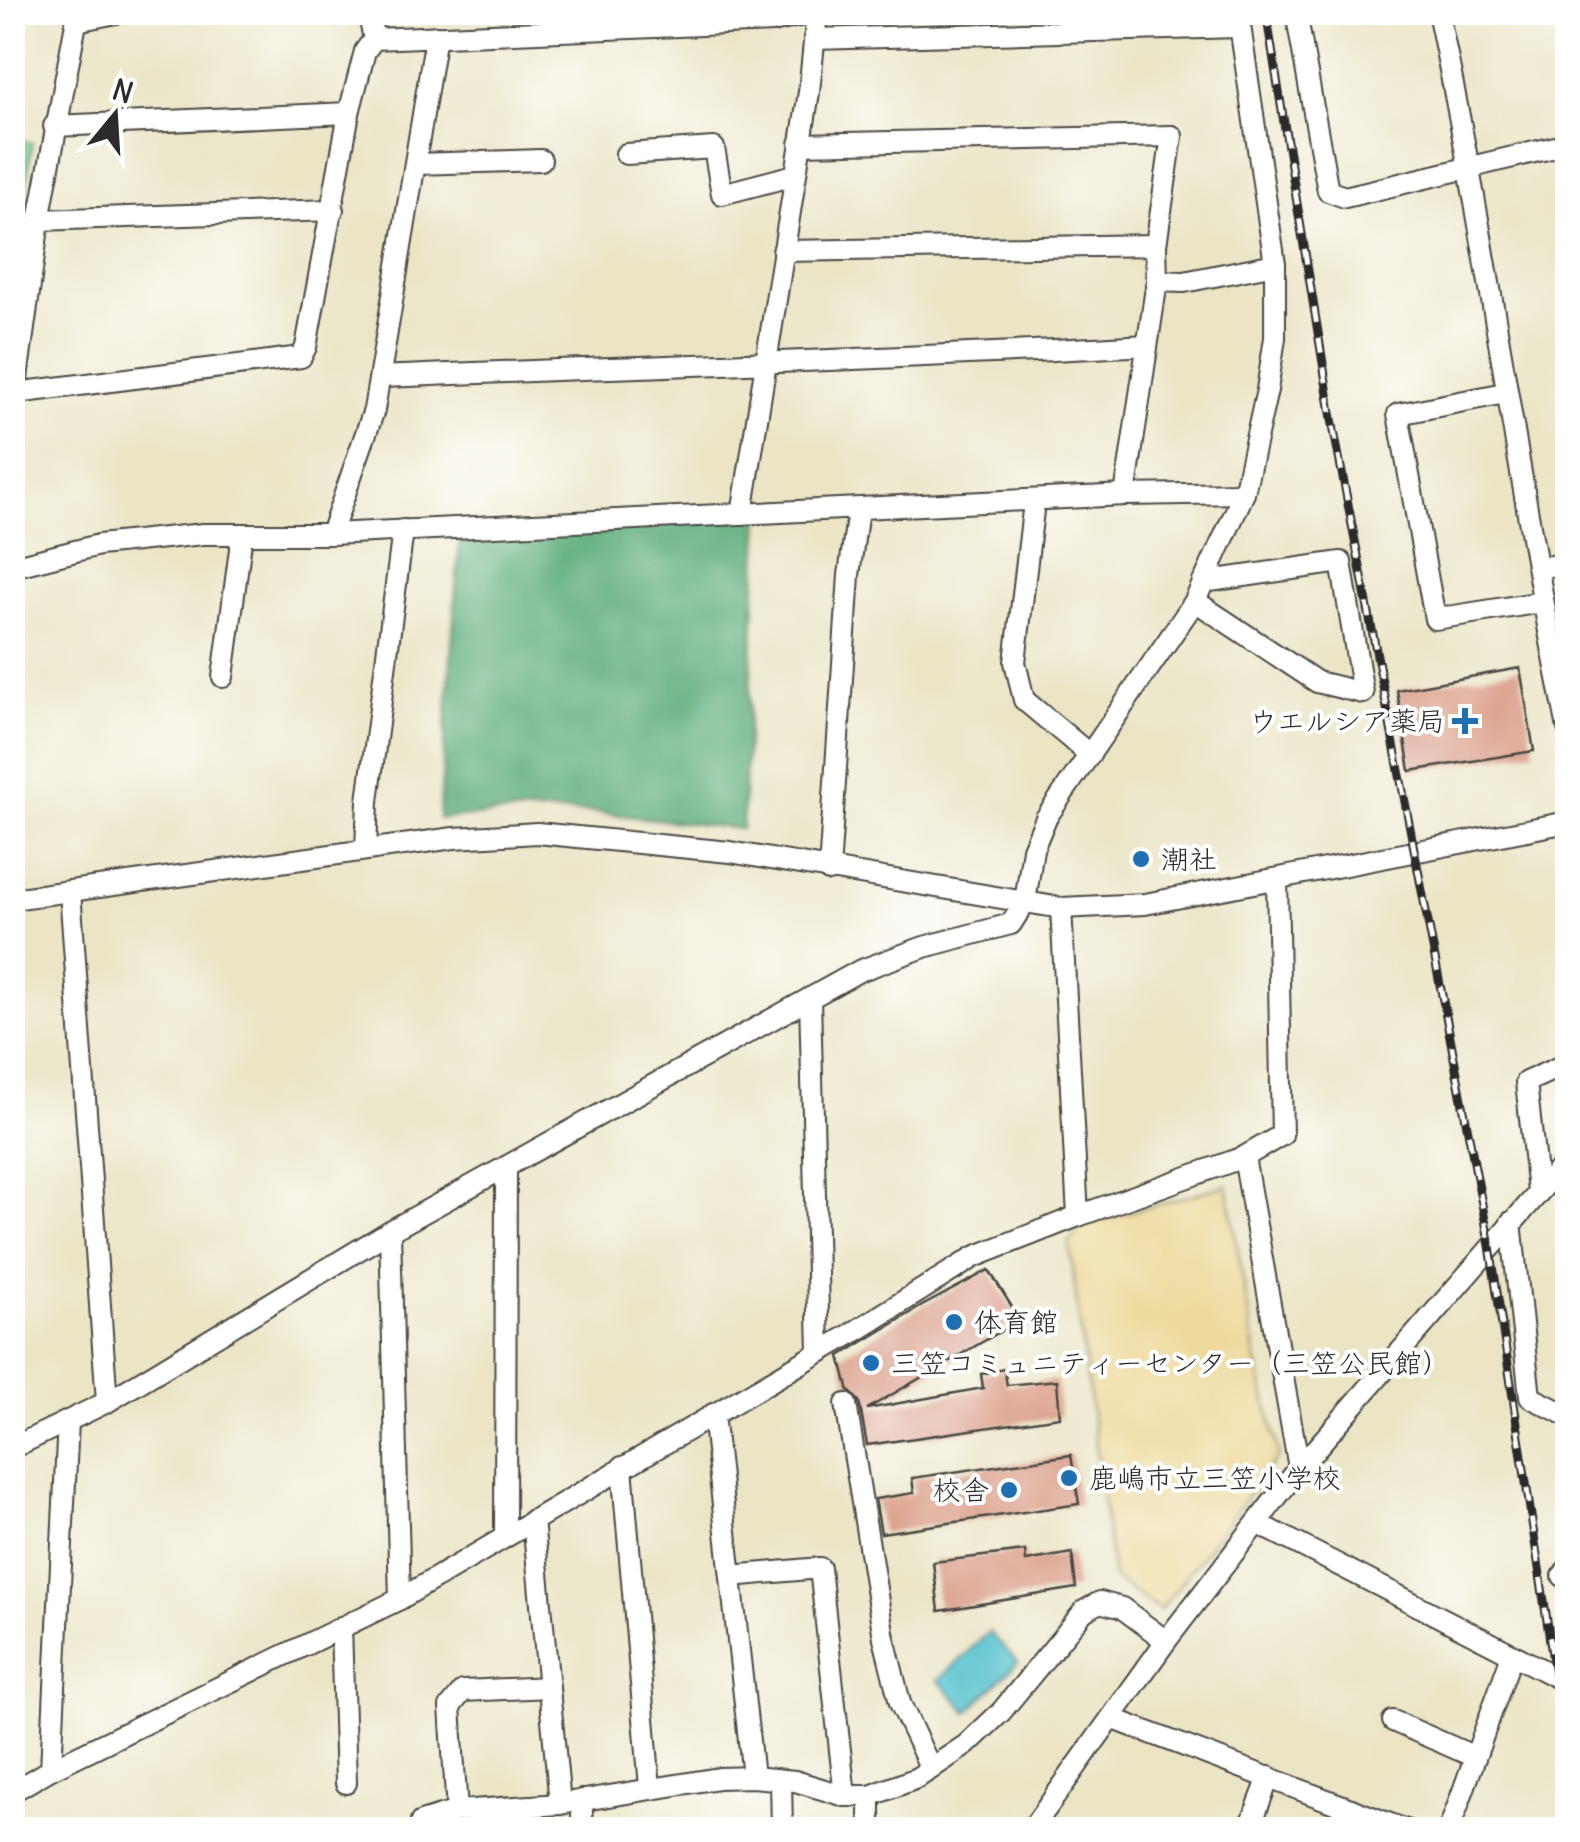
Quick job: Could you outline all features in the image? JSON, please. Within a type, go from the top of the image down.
[{"type":"street","points":[[12,414],[54,126],[77,17],[122,12]]},
{"type":"street","points":[[16,393],[300,357],[306,347],[350,114],[365,51],[374,38],[368,12]]},
{"type":"street","points":[[1296,12],[1328,191],[1345,197],[1568,144]]},
{"type":"street","points":[[1438,12],[1469,170],[1542,602],[1568,728]]},
{"type":"street","points":[[374,38],[641,19],[772,22],[817,13],[742,514]]},
{"type":"street","points":[[12,1448],[107,1402],[390,1231],[810,998],[885,959],[1011,924],[1025,902],[1032,849],[1046,818],[1199,592],[1244,493],[1272,356],[1275,264],[1239,20],[814,39]]},
{"type":"street","points":[[331,534],[374,410],[436,36]]},
{"type":"street","points":[[54,126],[350,114]]},
{"type":"street","points":[[800,144],[1172,136],[1156,245],[1157,281],[1125,496]]},
{"type":"street","points":[[626,154],[714,148],[722,194],[794,175]]},
{"type":"street","points":[[416,164],[541,160]]},
{"type":"street","points":[[39,220],[332,210]]},
{"type":"street","points":[[782,250],[1156,245]]},
{"type":"street","points":[[1157,281],[1184,282],[1275,264]]},
{"type":"street","points":[[380,377],[980,355],[1146,345]]},
{"type":"street","points":[[1505,392],[1398,414],[1435,620],[1542,602]]},
{"type":"street","points":[[12,567],[100,545],[204,534],[331,534],[1244,493]]},
{"type":"street","points":[[1034,502],[1015,662],[1024,700],[1090,755]]},
{"type":"street","points":[[829,871],[849,574],[858,510]]},
{"type":"street","points":[[366,850],[368,801],[403,530]]},
{"type":"street","points":[[223,677],[242,534]]},
{"type":"street","points":[[1341,562],[1363,693],[1316,682],[1199,592],[1341,562]]},
{"type":"street","points":[[1538,568],[1568,562]]},
{"type":"street","points":[[12,899],[454,838],[537,834],[730,852],[1062,908],[1145,904],[1568,822]]},
{"type":"street","points":[[12,1792],[51,1769],[400,1599],[974,1256],[1244,1157],[1282,1135],[1277,879]]},
{"type":"street","points":[[70,891],[107,1402]]},
{"type":"street","points":[[1062,908],[1078,1216]]},
{"type":"street","points":[[810,998],[819,1352]]},
{"type":"street","points":[[1538,1192],[1526,1082],[1568,1063]]},
{"type":"street","points":[[1244,1157],[1299,1468]]},
{"type":"street","points":[[1031,1830],[1166,1640],[1299,1468],[1568,1159]]},
{"type":"street","points":[[506,1167],[506,1536]]},
{"type":"street","points":[[1511,1222],[1530,1397],[1568,1416]]},
{"type":"street","points":[[390,1231],[400,1599]]},
{"type":"street","points":[[846,1404],[884,1638],[900,1703],[931,1768]]},
{"type":"street","points":[[713,1414],[752,1776]]},
{"type":"street","points":[[51,1769],[68,1421]]},
{"type":"street","points":[[622,1468],[650,1787]]},
{"type":"street","points":[[534,1520],[549,1686],[571,1802],[582,1830]]},
{"type":"street","points":[[1258,1523],[1568,1683]]},
{"type":"street","points":[[731,1576],[820,1568],[845,1796]]},
{"type":"street","points":[[1568,1568],[1563,1576],[1568,1579]]},
{"type":"street","points":[[420,1830],[420,1822],[457,1811],[571,1802],[650,1787],[752,1776],[845,1796],[870,1796],[917,1778],[966,1745],[1001,1712],[1084,1611],[1100,1602],[1122,1608],[1166,1640]]},
{"type":"street","points":[[341,1628],[346,1784]]},
{"type":"street","points":[[1449,1830],[1512,1655]]},
{"type":"street","points":[[457,1811],[450,1707],[463,1691],[549,1686]]},
{"type":"street","points":[[1111,1718],[1406,1830]]},
{"type":"street","points":[[1393,1722],[1475,1756]]},
{"type":"street","points":[[1249,1830],[1268,1778]]},
{"type":"street","points":[[781,1780],[782,1830]]},
{"type":"street","points":[[870,1796],[870,1830]]},
{"type":"street","points":[[1344,1830],[1351,1809]]},
{"type":"green space","points":[[12,139],[32,143],[13,293]]},
{"type":"green space","points":[[760,518],[742,829],[591,812],[523,812],[439,819],[460,534]]},
{"type":"sand","points":[[1227,1185],[1256,1358],[1279,1456],[1160,1610],[1113,1578],[1069,1242],[1084,1225]]},
{"type":"water","points":[[989,1632],[1018,1662],[968,1712],[938,1680]]},
{"type":"building","name":"ウエルシア薬局","points":[[1520,668],[1534,751],[1410,771],[1397,690]]},
{"type":"building","points":[[989,1270],[1020,1320],[867,1409],[983,1388],[981,1374],[1004,1369],[1007,1385],[1057,1380],[1060,1417],[867,1445],[859,1401],[849,1391],[840,1356]]},
{"type":"building","points":[[1071,1455],[1079,1504],[881,1533],[875,1499],[914,1493],[912,1478]]},
{"type":"building","points":[[1025,1551],[1026,1561],[1072,1553],[1076,1588],[939,1611],[933,1562]]},
{"type":"railway","points":[[1266,12],[1334,431],[1490,1246],[1568,1759]]},
{"type":"place","name":"ウエルシア薬局","points":[[1465,721]]},
{"type":"place","name":"潮社","points":[[1141,859]]},
{"type":"place","name":"体育館","points":[[954,1322]]},
{"type":"place","name":"三笠コミュニティーセンター（三笠公民館）","points":[[871,1363]]},
{"type":"place","name":"鹿嶋市立三笠小学校","points":[[1069,1478]]},
{"type":"place","name":"校舎","points":[[1009,1490]]}]
